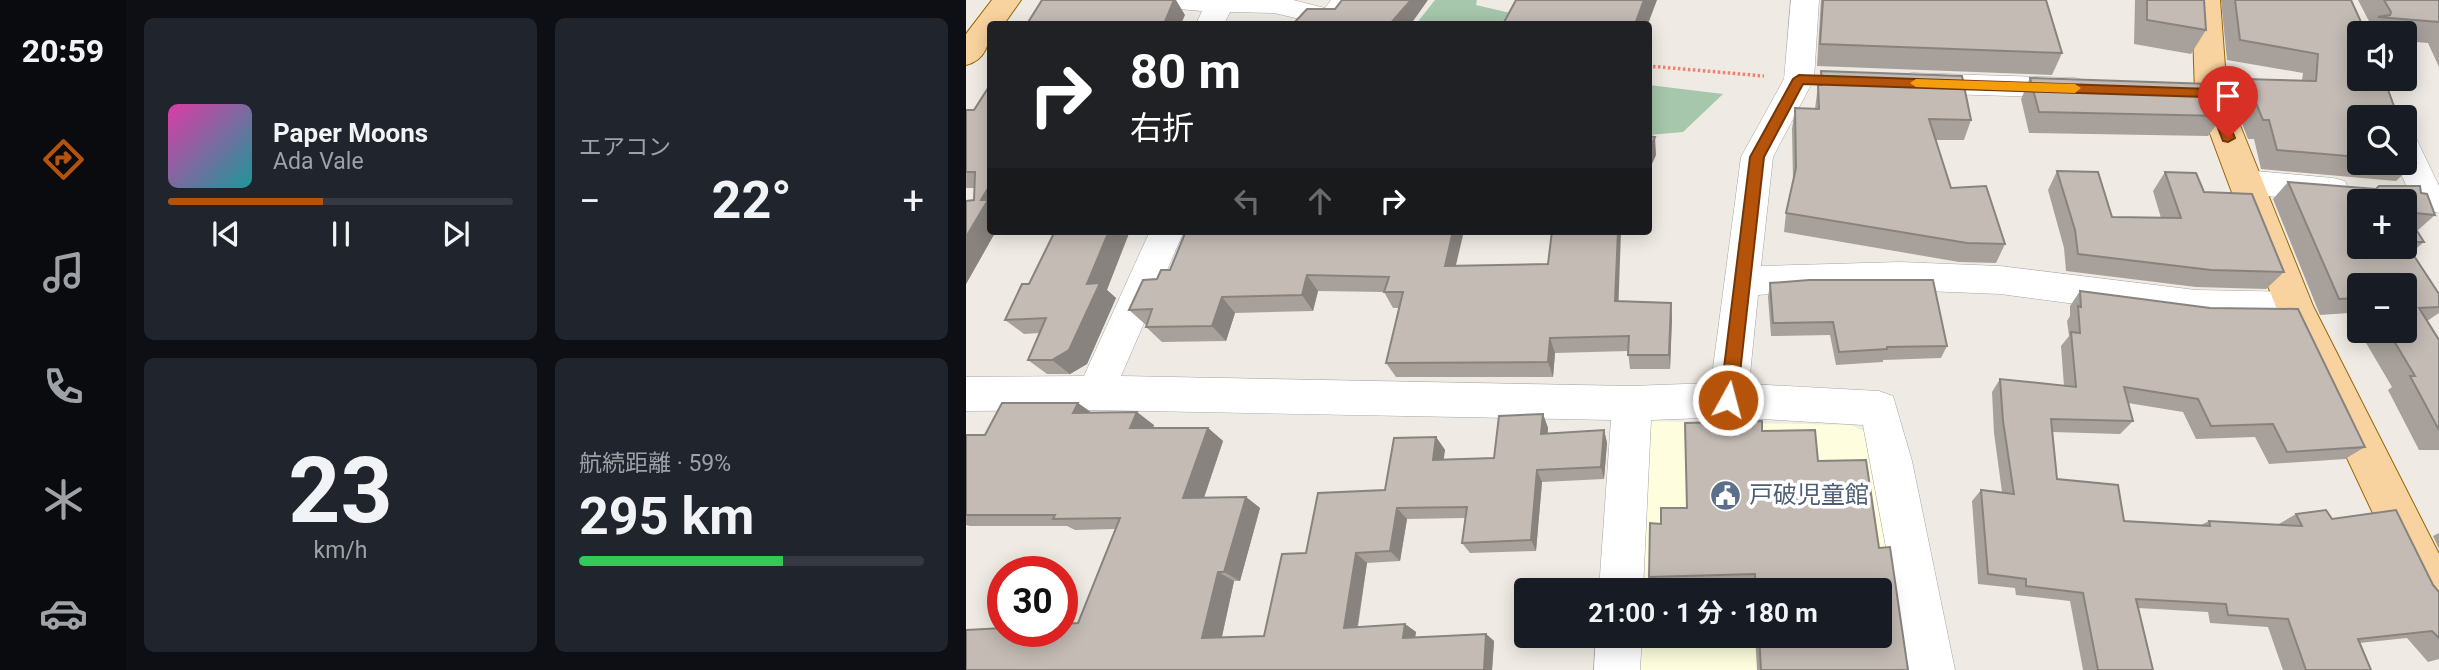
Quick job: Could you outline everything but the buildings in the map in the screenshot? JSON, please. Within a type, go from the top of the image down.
[{"type":"main road","points":[[991,21],[1007,0]]},
{"type":"main road","points":[[2206,0],[2197,93],[2245,182],[2295,307],[2426,576],[2439,590]]},
{"type":"main road","points":[[966,55],[987,27]]},
{"type":"street","points":[[1154,0],[1215,14],[1274,4],[1331,18],[1346,0]]},
{"type":"street","points":[[1728,400],[1757,157],[1813,80],[1805,0]]},
{"type":"street","points":[[1882,82],[2101,89]]},
{"type":"street","points":[[2417,169],[2433,199]]},
{"type":"street","points":[[2245,182],[2433,199]]},
{"type":"street","points":[[1095,393],[1165,235]]},
{"type":"street","points":[[1744,282],[1806,277],[1873,276],[2000,280],[2196,305],[2295,307]]},
{"type":"street","points":[[966,394],[1095,393],[1632,403],[1728,400],[1879,408],[1892,461],[1932,670]]},
{"type":"street","points":[[1622,578],[1632,403]]},
{"type":"street","points":[[1617,670],[1618,648]]},
{"type":"path","points":[[1652,66],[1813,80]]},
{"type":"shaded area","points":[[1435,0],[1477,0],[1476,5],[1523,16],[1520,21],[1418,21]]},
{"type":"shaded area","points":[[1652,85],[1723,94],[1683,132],[1652,135]]},
{"type":"shaded area","points":[[1644,421],[1851,425],[1877,437],[1906,670],[1635,670],[1636,648],[1892,648],[1892,578],[1638,578]]},
{"type":"slow traffic","points":[[1916,83],[2075,88]]},
{"type":"place","name":"戸破児童館","points":[[1726,495]]},
{"type":"route","points":[[1728,400],[1757,157],[1799,79],[2211,93],[2228,138]]}]
